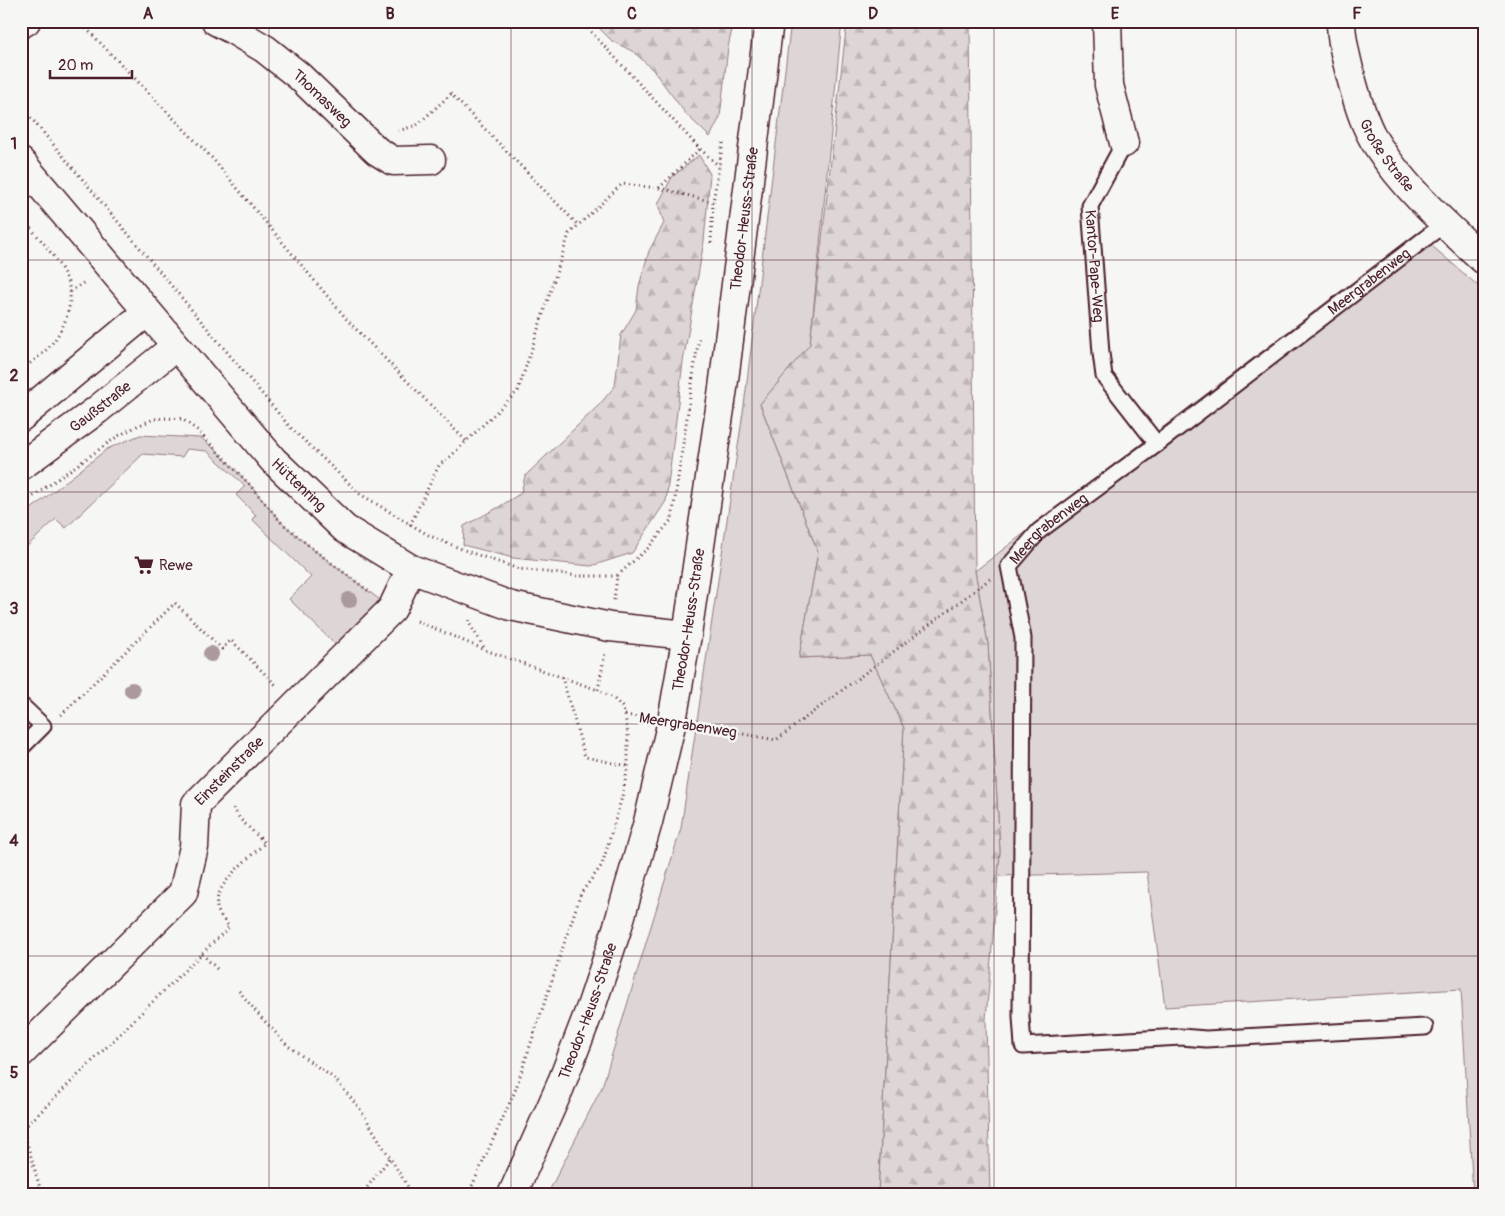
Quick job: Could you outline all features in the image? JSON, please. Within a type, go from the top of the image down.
[{"type":"street","points":[[21,24],[26,21]]},
{"type":"street","name":"Thomasweg","points":[[216,21],[265,50],[300,76],[377,151],[393,161],[431,160]]},
{"type":"street","name":"Theodor-Heuss-Straße","points":[[512,1195],[560,1087],[592,1004],[617,930],[646,831],[672,721],[687,635],[722,388],[769,21]]},
{"type":"street","name":"Kantor-Pape-Weg","points":[[1107,21],[1109,85],[1124,143]]},
{"type":"street","name":"Große Straße","points":[[1342,21],[1341,29],[1348,69],[1377,145],[1406,183],[1444,224],[1484,260]]},
{"type":"street","name":"Hüttenring","points":[[21,162],[273,460],[345,529],[411,569],[511,606],[610,627],[687,635]]},
{"type":"street","points":[[21,417],[147,312]]},
{"type":"street","name":"Gaußstraße","points":[[21,466],[97,410],[176,346]]},
{"type":"street","name":"Einsteinstraße","points":[[21,1053],[183,893],[194,847],[196,804],[392,608],[411,569]]},
{"type":"lane","name":"Kantor-Pape-Weg","points":[[1124,143],[1090,206],[1101,353],[1104,376],[1157,444]]},
{"type":"lane","name":"Meergrabenweg","points":[[1009,566],[1039,532],[1444,224]]},
{"type":"lane","points":[[1009,566],[1023,638],[1021,1017],[1023,1046],[1181,1037],[1206,1039],[1425,1027]]},
{"type":"lane","points":[[21,705],[43,726],[21,748]]},
{"type":"path","points":[[79,21],[212,158],[349,322],[466,441]]},
{"type":"path","points":[[580,21],[700,149],[720,166]]},
{"type":"path","points":[[397,132],[417,125],[451,94],[578,225]]},
{"type":"path","points":[[21,106],[289,426],[360,494],[430,536],[519,569],[579,576],[617,576],[648,548],[672,519],[700,332]]},
{"type":"path","points":[[659,188],[700,149]]},
{"type":"path","points":[[410,525],[439,465],[449,458],[518,391],[569,234],[622,184],[659,188],[713,202],[711,245]]},
{"type":"path","points":[[21,217],[60,266],[67,280],[70,292],[66,319],[58,336],[48,349],[21,370]]},
{"type":"path","points":[[21,506],[118,436],[154,420],[167,418],[182,420],[198,430],[249,484],[281,522],[314,550],[392,608],[414,620],[485,650],[598,690]]},
{"type":"path","name":"Meergrabenweg","points":[[628,766],[628,735],[625,715],[672,721],[776,740],[1009,566]]},
{"type":"path","points":[[54,722],[175,603],[222,649],[231,640],[296,705]]},
{"type":"path","points":[[468,1195],[515,1090],[581,893],[602,865],[622,797],[628,766],[585,757],[562,677]]},
{"type":"path","points":[[202,954],[218,970]]},
{"type":"path","points":[[239,991],[288,1046],[335,1078],[360,1110],[413,1195]]},
{"type":"path","points":[[361,1195],[390,1158]]},
{"type":"green space","points":[[592,21],[734,21],[728,47],[720,117],[710,137],[686,114],[653,70],[634,52],[612,41]]},
{"type":"green space","points":[[791,21],[842,21],[810,345],[760,404],[818,552],[799,658],[870,655],[904,728],[878,1195],[547,1195],[602,1087],[681,828],[744,406]]},
{"type":"green space","points":[[847,21],[970,21],[975,571],[988,644],[1000,851],[986,1019],[990,1195],[878,1195],[904,728],[870,655],[799,658],[818,552],[760,404],[810,344]]},
{"type":"green space","points":[[699,155],[710,174],[704,241],[683,362],[666,501],[632,553],[591,566],[513,558],[463,545],[464,526],[521,493],[525,476],[599,405],[615,386],[621,335],[636,310],[639,286],[649,251],[664,223],[658,204],[672,177]]},
{"type":"green space","points":[[1417,233],[1484,291],[1484,1195],[1473,1195],[1461,989],[1165,1007],[1147,872],[998,876],[1000,851],[988,644],[975,571]]},
{"type":"green space","points":[[140,435],[201,438],[216,450],[249,484],[281,522],[314,550],[392,609],[347,656],[289,599],[311,577],[252,519],[256,515],[236,495],[245,486],[207,451],[187,449],[182,457],[143,454],[66,528],[56,519],[21,552],[21,517],[107,449]]},
{"type":"place","name":"Rewe","points":[[144,565]]}]
